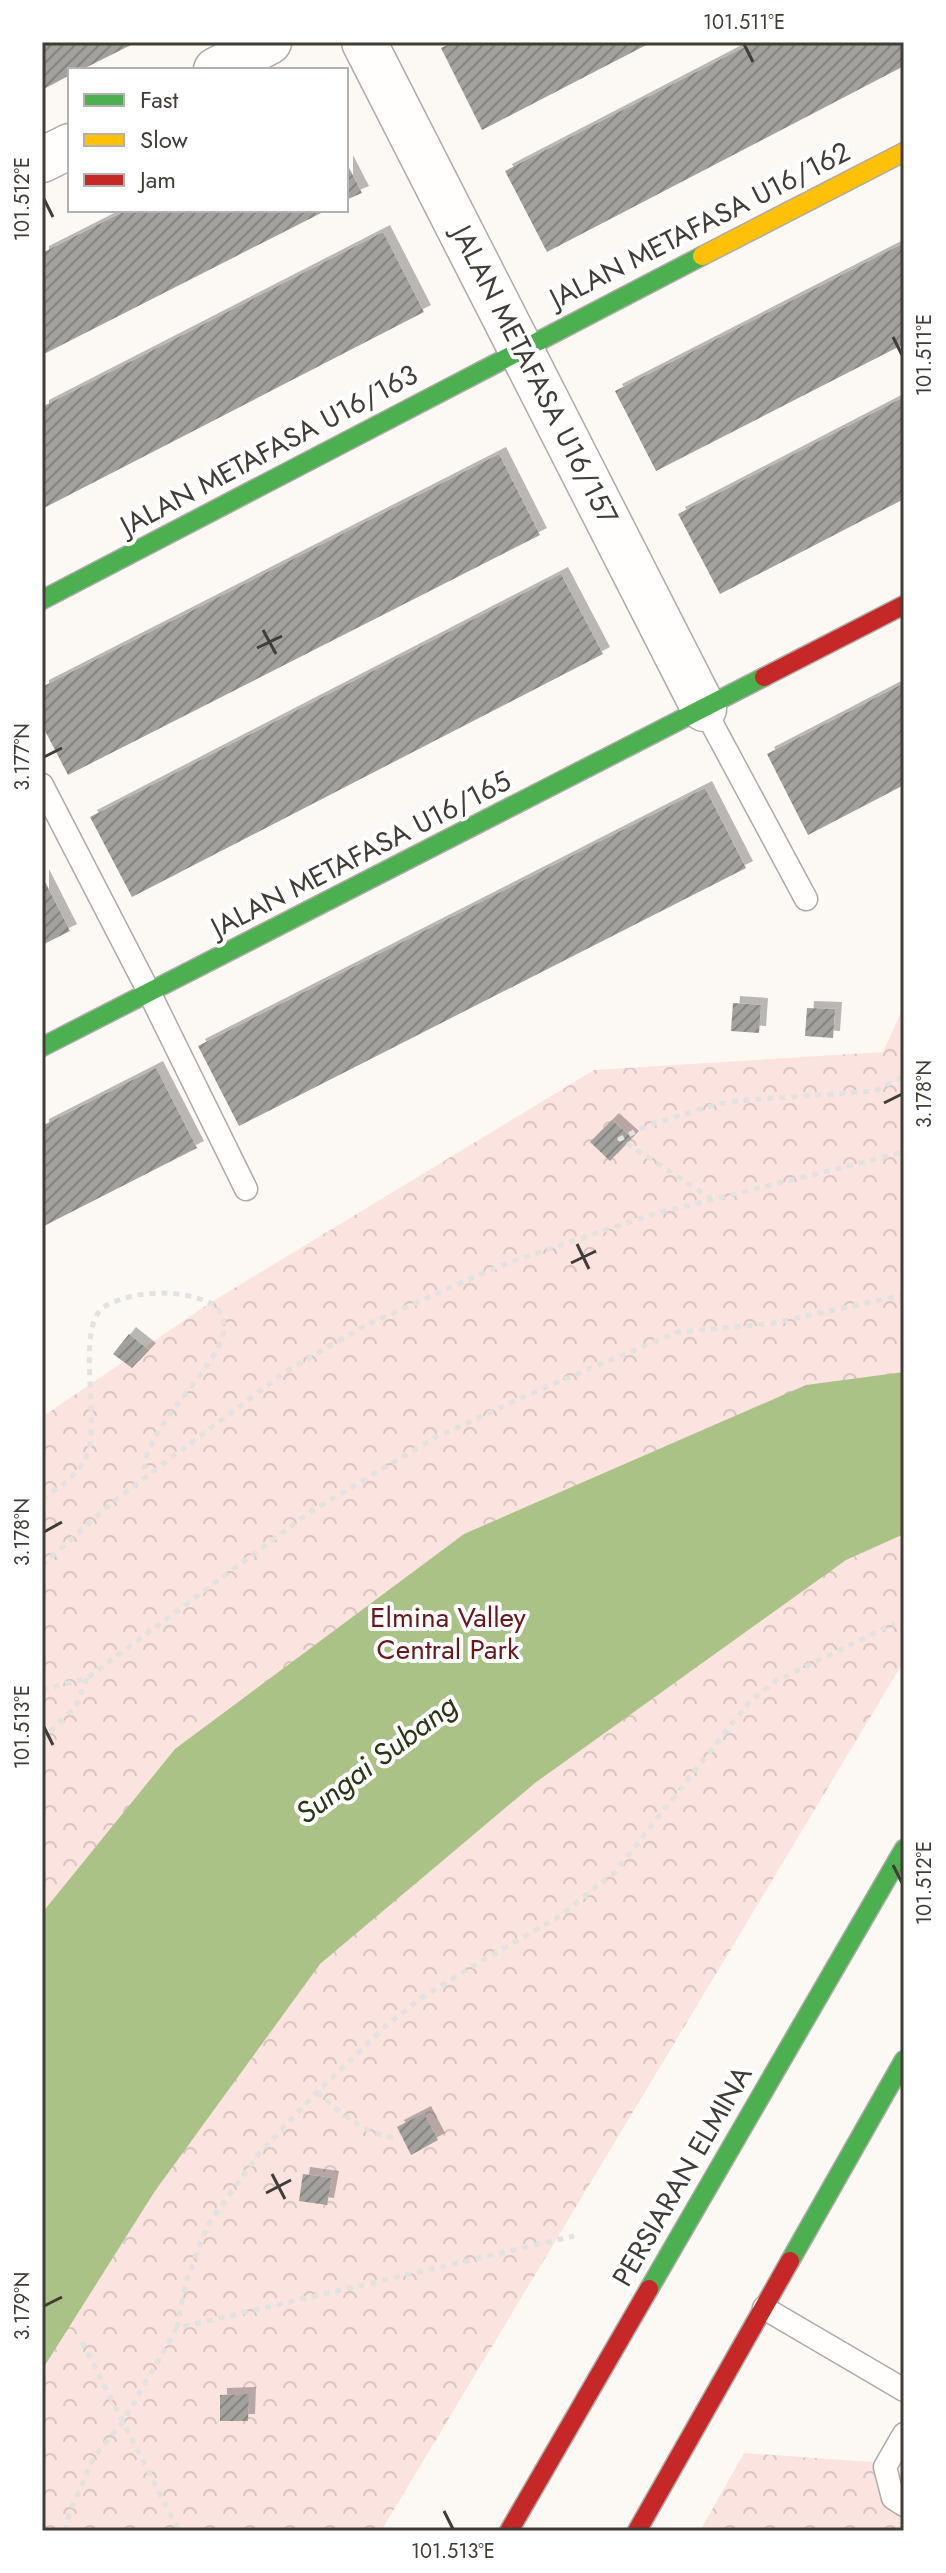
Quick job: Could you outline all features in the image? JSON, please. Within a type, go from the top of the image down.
[{"type":"street","points":[[220,68],[269,42]]},
{"type":"street","name":"JALAN METAFASA U16/157","points":[[364,42],[704,709]]},
{"type":"street","points":[[42,160],[68,147]]},
{"type":"street","name":"JALAN METAFASA U16/162","points":[[522,349],[904,152]]},
{"type":"street","name":"JALAN METAFASA U16/163","points":[[42,600],[522,349]]},
{"type":"street","name":"JALAN METAFASA U16/165","points":[[42,1047],[904,605]]},
{"type":"street","name":"PERSIARAN ELMINA","points":[[509,2531],[904,1849]]},
{"type":"street","points":[[637,2531],[904,2060]]},
{"type":"lane","points":[[704,709],[806,899]]},
{"type":"lane","points":[[42,785],[246,1189]]},
{"type":"lane","points":[[764,2308],[904,2390]]},
{"type":"lane","points":[[904,2434],[885,2467],[893,2498],[904,2505]]},
{"type":"path","points":[[713,1199],[620,1139],[646,1126],[718,1104],[875,1091],[904,1076]]},
{"type":"path","points":[[42,1565],[114,1501],[285,1372],[368,1324],[499,1266],[650,1215],[904,1152]]},
{"type":"path","points":[[42,1499],[74,1476],[87,1454],[91,1325],[103,1307],[152,1292],[201,1298],[217,1306],[225,1325],[219,1346],[168,1416],[143,1463],[145,1478]]},
{"type":"path","points":[[42,1690],[87,1678],[310,1512],[436,1437],[678,1332],[768,1324],[904,1295]]},
{"type":"path","points":[[65,2531],[69,2514],[94,2457],[122,2423],[177,2328],[186,2282],[207,2226],[257,2156],[317,2092],[387,2025],[421,1998],[557,1918],[614,1873],[750,1701],[776,1681],[895,1623]]},
{"type":"path","points":[[42,1740],[76,1706],[87,1678]]},
{"type":"path","points":[[317,2092],[357,2126],[376,2135],[396,2138]]},
{"type":"path","points":[[177,2328],[574,2236]]},
{"type":"path","points":[[82,2342],[179,2531]]},
{"type":"green space","name":"Elmina Valley Central Park","points":[[904,1006],[904,1661],[381,2531],[42,2531],[42,1417],[210,1303],[594,1070],[883,1052]]},
{"type":"green space","points":[[744,2453],[872,2462],[904,2481],[904,2531],[700,2531]]},
{"type":"water","name":"Sungai Subang","points":[[904,1372],[904,1534],[846,1560],[535,1783],[320,1964],[155,2191],[42,2370],[42,1913],[175,1749],[464,1534],[806,1385]]},
{"type":"building","points":[[42,42],[137,42],[85,68],[68,68],[68,76],[42,90]]},
{"type":"building","points":[[453,42],[652,42],[482,130],[441,48]]},
{"type":"building","points":[[754,42],[904,42],[904,66],[547,252],[505,171]]},
{"type":"building","points":[[348,166],[362,193],[348,199]]},
{"type":"building","points":[[123,212],[323,212],[42,355],[42,253]]},
{"type":"building","points":[[383,232],[424,312],[42,509],[42,407]]},
{"type":"building","points":[[904,243],[904,344],[656,471],[615,391]]},
{"type":"building","points":[[904,397],[904,499],[720,594],[678,514]]},
{"type":"building","points":[[499,454],[540,535],[68,775],[42,725],[42,687]]},
{"type":"building","points":[[561,574],[603,654],[132,897],[90,817]]},
{"type":"building","points":[[904,683],[904,785],[808,835],[767,754]]},
{"type":"building","points":[[705,788],[746,868],[239,1126],[198,1046]]},
{"type":"building","points":[[42,876],[70,931],[42,945]]},
{"type":"building","points":[[733,1003],[761,1005],[759,1033],[731,1031]]},
{"type":"building","points":[[807,1008],[835,1009],[833,1038],[805,1036]]},
{"type":"building","points":[[156,1068],[197,1148],[42,1227],[42,1126]]},
{"type":"building","points":[[612,1120],[632,1138],[610,1161],[590,1142]]},
{"type":"building","points":[[129,1334],[149,1350],[132,1368],[113,1354]]},
{"type":"building","points":[[424,2113],[438,2140],[411,2155],[397,2127]]},
{"type":"building","points":[[303,2174],[332,2178],[327,2205],[299,2201]]},
{"type":"building","points":[[249,2394],[248,2421],[220,2421],[220,2395]]},
{"type":"traffic: fast","points":[[42,600],[702,256]]},
{"type":"traffic: fast","points":[[42,1047],[764,677]]},
{"type":"traffic: fast","points":[[649,2289],[904,1849]]},
{"type":"traffic: fast","points":[[790,2261],[904,2060]]},
{"type":"traffic: slow","points":[[702,256],[904,152]]},
{"type":"traffic: jam","points":[[764,677],[904,605]]},
{"type":"traffic: jam","points":[[637,2531],[790,2261]]},
{"type":"traffic: jam","points":[[509,2531],[649,2289]]}]
